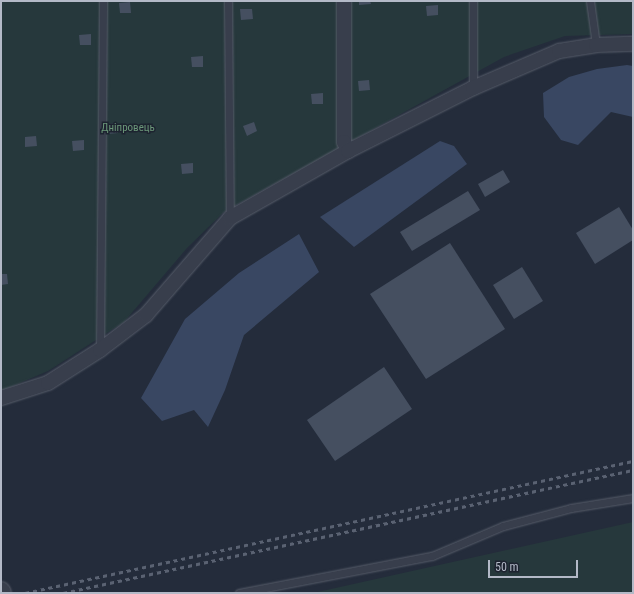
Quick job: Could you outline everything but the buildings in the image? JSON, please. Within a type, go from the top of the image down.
[{"type":"street","points":[[344,1],[344,142],[348,152]]},
{"type":"street","points":[[1,398],[48,383],[100,350],[146,315],[230,218],[348,152],[473,88],[559,51],[596,45],[633,44]]},
{"type":"lane","points":[[100,350],[103,1]]},
{"type":"lane","points":[[228,1],[230,218]]},
{"type":"lane","points":[[473,1],[473,88]]},
{"type":"lane","points":[[590,1],[596,45]]},
{"type":"lane","points":[[239,593],[432,556],[503,526],[571,508],[633,498]]},
{"type":"green space","name":"Дніпровець","points":[[1,1],[633,1],[633,34],[565,36],[504,57],[225,211],[187,248],[124,322],[48,371],[1,391]]},
{"type":"green space","points":[[633,522],[633,593],[313,593]]},
{"type":"water","points":[[627,65],[633,66],[633,117],[611,112],[578,145],[561,140],[544,117],[543,93],[569,77],[597,69]]},
{"type":"water","points":[[440,141],[454,146],[467,164],[354,247],[320,217]]},
{"type":"water","points":[[299,234],[319,272],[244,335],[225,390],[208,427],[194,410],[162,421],[141,398],[185,319],[239,273]]},
{"type":"railway","points":[[25,593],[633,461]]},
{"type":"railway","points":[[63,593],[633,470]]}]
